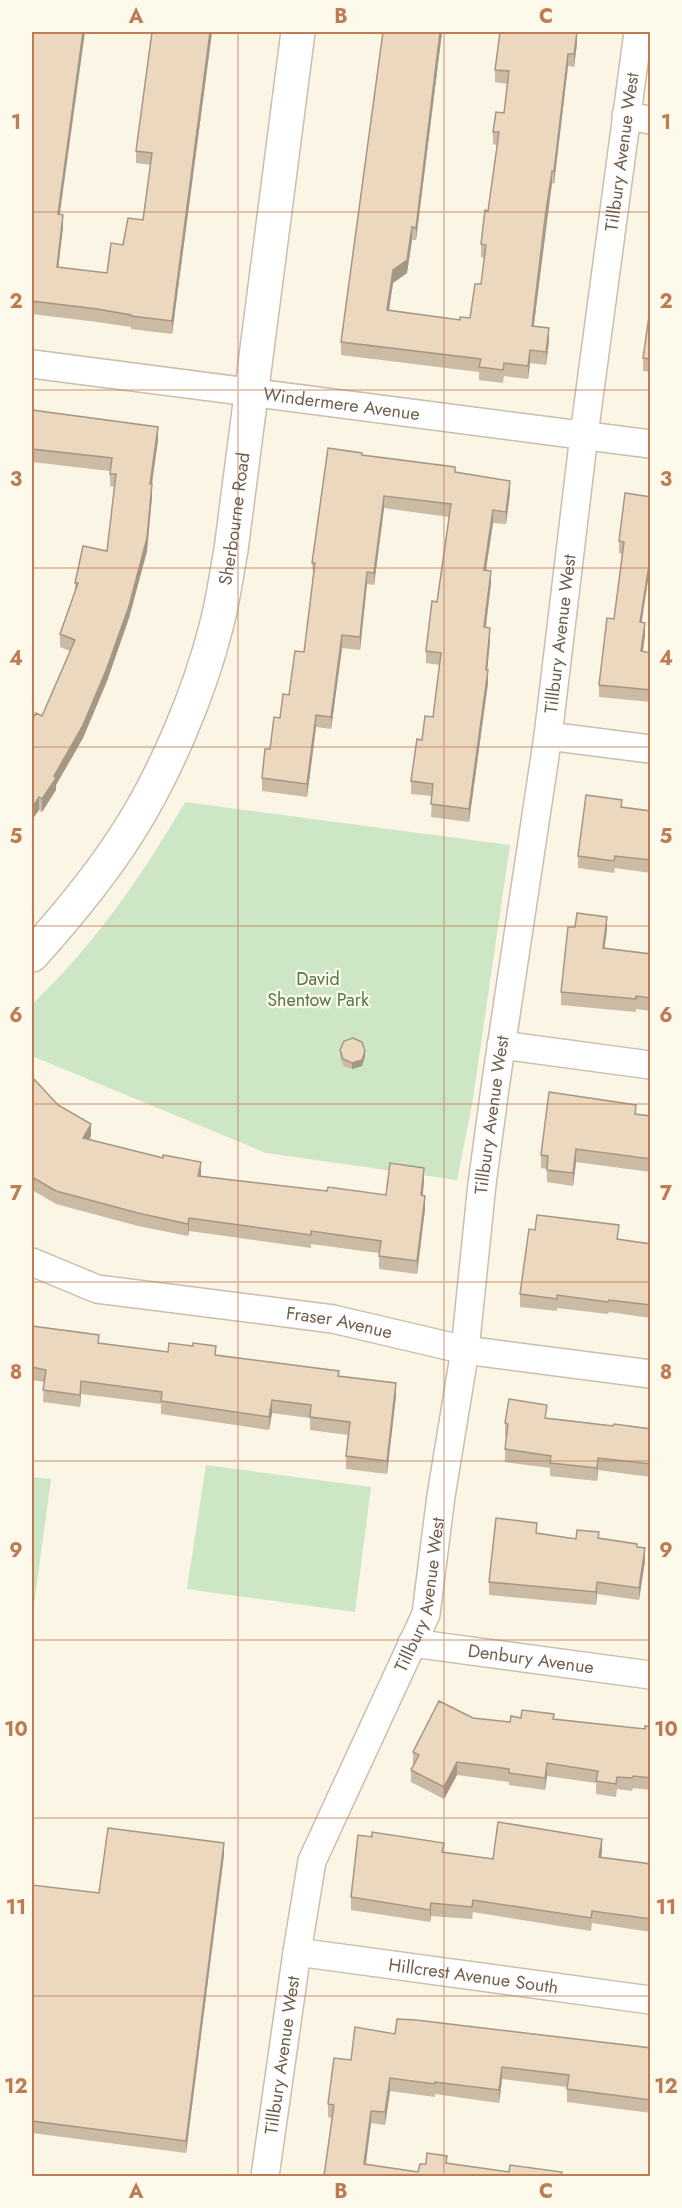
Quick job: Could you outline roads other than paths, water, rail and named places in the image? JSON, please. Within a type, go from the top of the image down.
[{"type":"street","name":"Sherbourne Road","points":[[32,955],[80,899],[130,829],[162,770],[195,694],[217,627],[229,561],[298,32]]},
{"type":"street","name":"Tillbury Avenue West","points":[[265,2176],[312,1861],[426,1614],[441,1496],[465,1350],[482,1184],[501,1045],[548,736],[584,435],[639,118],[638,32]]},
{"type":"street","name":"Windermere Avenue","points":[[32,364],[651,444]]},
{"type":"street","points":[[548,736],[651,749]]},
{"type":"street","points":[[501,1045],[651,1065]]},
{"type":"street","name":"Fraser Avenue","points":[[32,1262],[97,1289],[333,1319],[465,1350],[651,1374]]},
{"type":"street","name":"Denbury Avenue","points":[[412,1643],[651,1675]]},
{"type":"street","name":"Hillcrest Avenue South","points":[[297,1952],[651,2000]]},
{"type":"park label","name":"David Shentow Park","points":[[318,989]]}]
